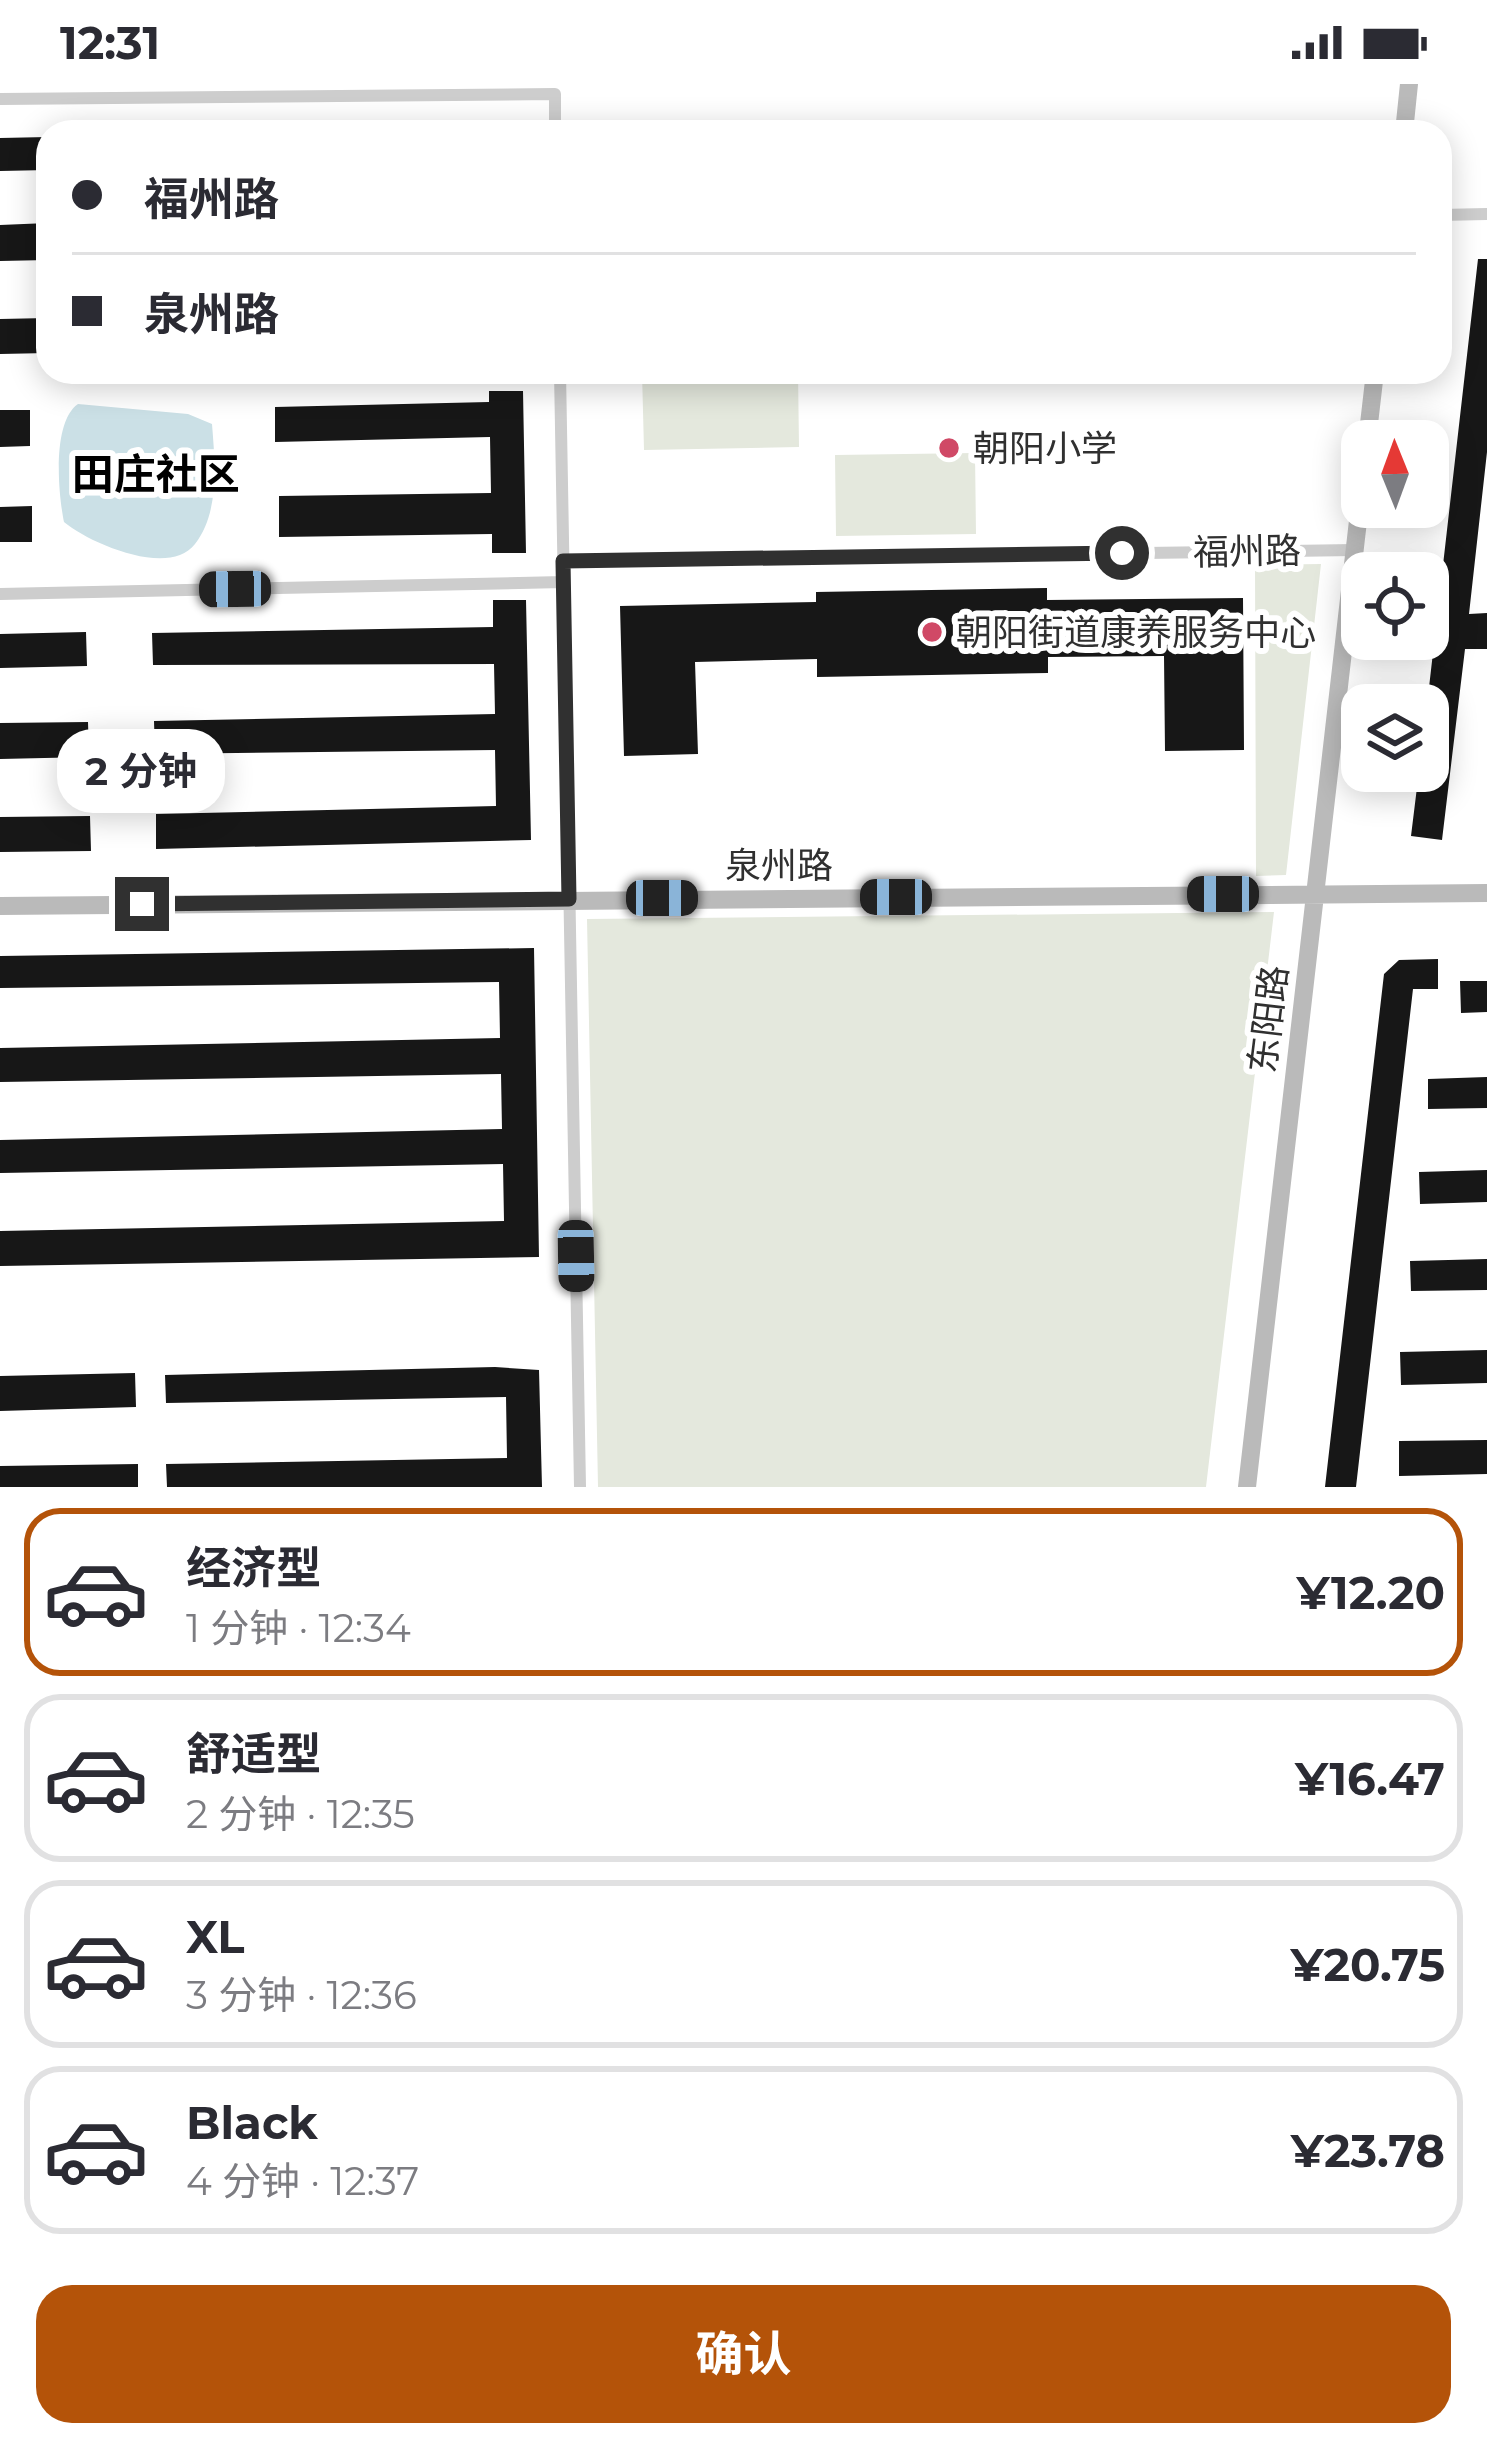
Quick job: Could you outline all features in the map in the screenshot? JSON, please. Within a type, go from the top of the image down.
[{"type":"street","points":[[1405,120],[1409,84]]},
{"type":"street","points":[[0,98],[555,94],[555,120]]},
{"type":"street","points":[[1452,215],[1487,214]]},
{"type":"street","points":[[560,384],[580,1487]]},
{"type":"street","points":[[1370,420],[1374,384]]},
{"type":"street","name":"东阳路","points":[[1247,1487],[1357,528]]},
{"type":"street","name":"福州路","points":[[563,561],[1354,550]]},
{"type":"street","points":[[0,594],[563,582]]},
{"type":"street","name":"泉州路","points":[[0,906],[1487,893]]},
{"type":"shaded area","points":[[642,384],[798,384],[799,447],[644,450]]},
{"type":"shaded area","points":[[78,404],[188,414],[212,424],[215,470],[209,517],[195,544],[183,554],[149,558],[129,554],[64,522],[61,442],[64,426]]},
{"type":"shaded area","points":[[975,453],[976,534],[836,536],[835,455]]},
{"type":"shaded area","points":[[1321,564],[1286,875],[1256,876],[1255,565]]},
{"type":"shaded area","points":[[1274,912],[1206,1487],[598,1487],[587,919]]},
{"type":"building","points":[[36,137],[36,170],[0,171],[0,138]]},
{"type":"building","points":[[36,224],[36,260],[0,261],[0,225]]},
{"type":"building","points":[[1478,259],[1487,259],[1487,452],[1469,614],[1487,613],[1487,649],[1465,649],[1449,782],[1449,684],[1429,684],[1432,660],[1449,660],[1449,552],[1444,552]]},
{"type":"building","points":[[36,318],[36,353],[0,354],[0,319]]},
{"type":"building","points":[[489,391],[523,391],[526,553],[492,553],[492,534],[279,537],[279,496],[491,493],[490,437],[275,442],[275,407],[489,402]]},
{"type":"building","points":[[0,410],[30,410],[30,446],[0,447]]},
{"type":"building","points":[[32,506],[32,542],[0,542],[0,507]]},
{"type":"building","points":[[1047,588],[1047,600],[1243,598],[1244,750],[1165,751],[1164,656],[1048,657],[1048,673],[817,677],[817,659],[695,662],[698,754],[624,756],[620,606],[816,602],[816,592]]},
{"type":"building","points":[[493,600],[526,600],[531,840],[156,849],[156,814],[496,806],[495,750],[155,754],[154,721],[495,714],[494,664],[153,665],[152,633],[493,627]]},
{"type":"building","points":[[86,632],[87,666],[0,668],[0,634]]},
{"type":"building","points":[[88,722],[89,757],[0,759],[0,723]]},
{"type":"building","points":[[1416,792],[1448,792],[1442,840],[1411,836]]},
{"type":"building","points":[[90,816],[91,851],[0,852],[0,817]]},
{"type":"building","points":[[534,948],[539,1257],[0,1266],[0,1231],[504,1221],[503,1164],[0,1173],[0,1140],[502,1129],[501,1074],[0,1082],[0,1048],[500,1038],[499,982],[0,988],[0,956]]},
{"type":"building","points":[[1438,959],[1438,989],[1413,989],[1356,1487],[1325,1487],[1384,974],[1399,960]]},
{"type":"building","points":[[1460,981],[1487,981],[1487,1012],[1461,1013]]},
{"type":"building","points":[[1487,1077],[1487,1108],[1428,1109],[1428,1079]]},
{"type":"building","points":[[1487,1170],[1487,1202],[1420,1204],[1419,1172]]},
{"type":"building","points":[[1487,1259],[1487,1290],[1411,1291],[1410,1261]]},
{"type":"building","points":[[1487,1350],[1487,1383],[1401,1385],[1400,1352]]},
{"type":"building","points":[[539,1370],[542,1487],[167,1487],[166,1464],[507,1458],[506,1397],[166,1403],[165,1375]]},
{"type":"building","points":[[135,1373],[136,1407],[0,1411],[0,1376]]},
{"type":"building","points":[[1487,1440],[1487,1474],[1399,1476],[1399,1441]]},
{"type":"building","points":[[138,1464],[138,1487],[0,1487],[0,1466]]},
{"type":"place","name":"朝阳小学","points":[[949,448]]},
{"type":"place","name":"朝阳街道康养服务中心","points":[[932,632]]},
{"type":"district","name":"田庄社区","points":[[156,474]]},
{"type":"route","points":[[142,904],[569,899],[563,561],[1122,553]]}]
